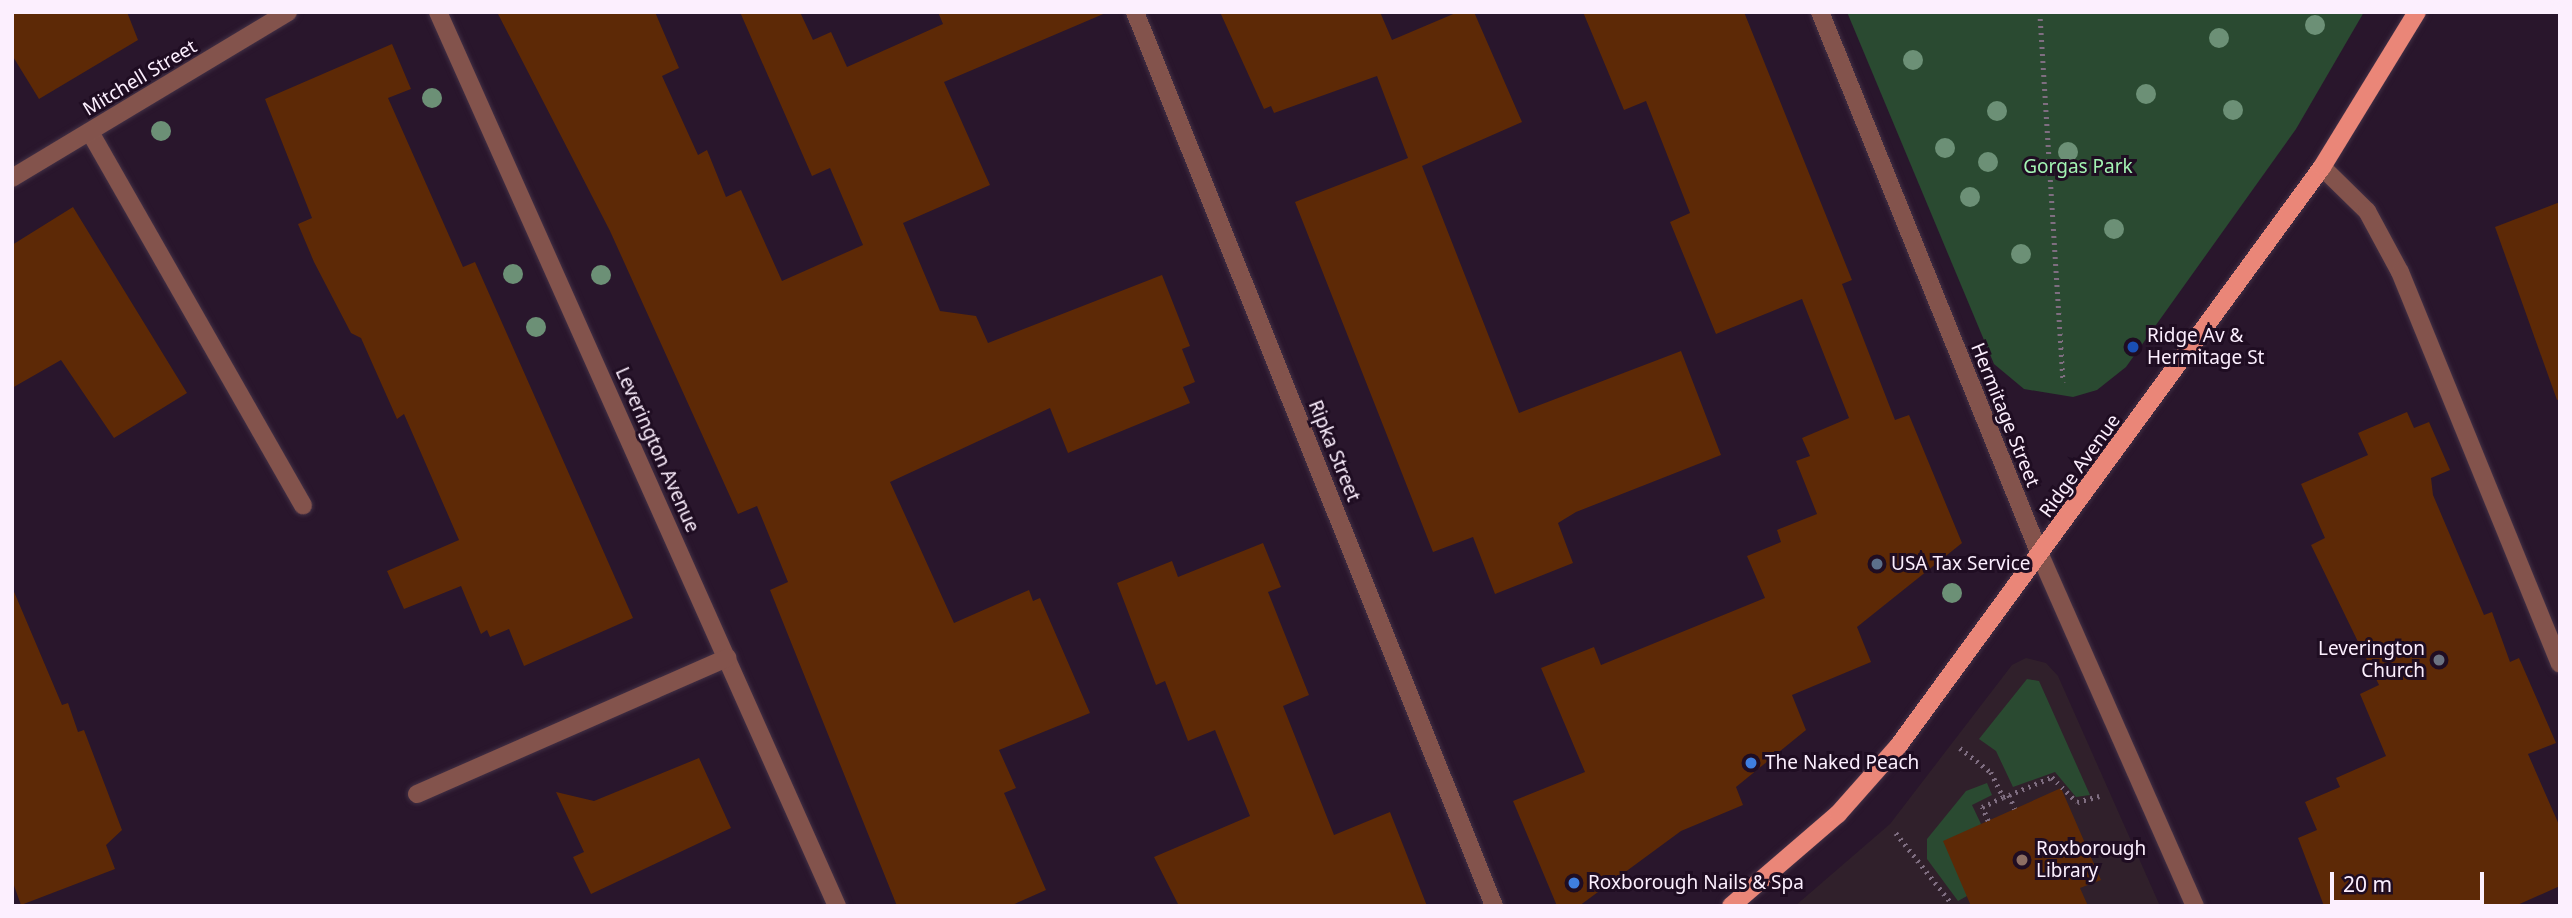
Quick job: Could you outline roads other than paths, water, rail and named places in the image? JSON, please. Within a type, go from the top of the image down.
[{"type":"main road","name":"Ridge Avenue","points":[[1731,906],[1866,786],[2041,557],[2322,167],[2417,12]]},
{"type":"street","name":"Mitchell Street","points":[[12,178],[288,12]]},
{"type":"street","name":"Leverington Avenue","points":[[439,12],[837,906]]},
{"type":"street","name":"Ripka Street","points":[[1135,12],[1494,906]]},
{"type":"street","name":"Hermitage Street","points":[[1820,12],[2041,557],[2195,906]]},
{"type":"street","points":[[90,132],[303,506]]},
{"type":"street","points":[[2322,167],[2367,211],[2400,272],[2560,664]]},
{"type":"street","points":[[417,794],[726,658]]},
{"type":"place","name":"Ridge Av & Hermitage St","points":[[2133,347]]},
{"type":"place","name":"USA Tax Service","points":[[1877,564]]},
{"type":"place","name":"Leverington Church","points":[[2439,660]]},
{"type":"place","name":"The Naked Peach","points":[[1751,763]]},
{"type":"place","name":"Roxborough Library","points":[[2022,860]]},
{"type":"place","name":"Roxborough Nails & Spa","points":[[1574,883]]},
{"type":"park label","name":"Gorgas Park","points":[[2078,167]]}]
